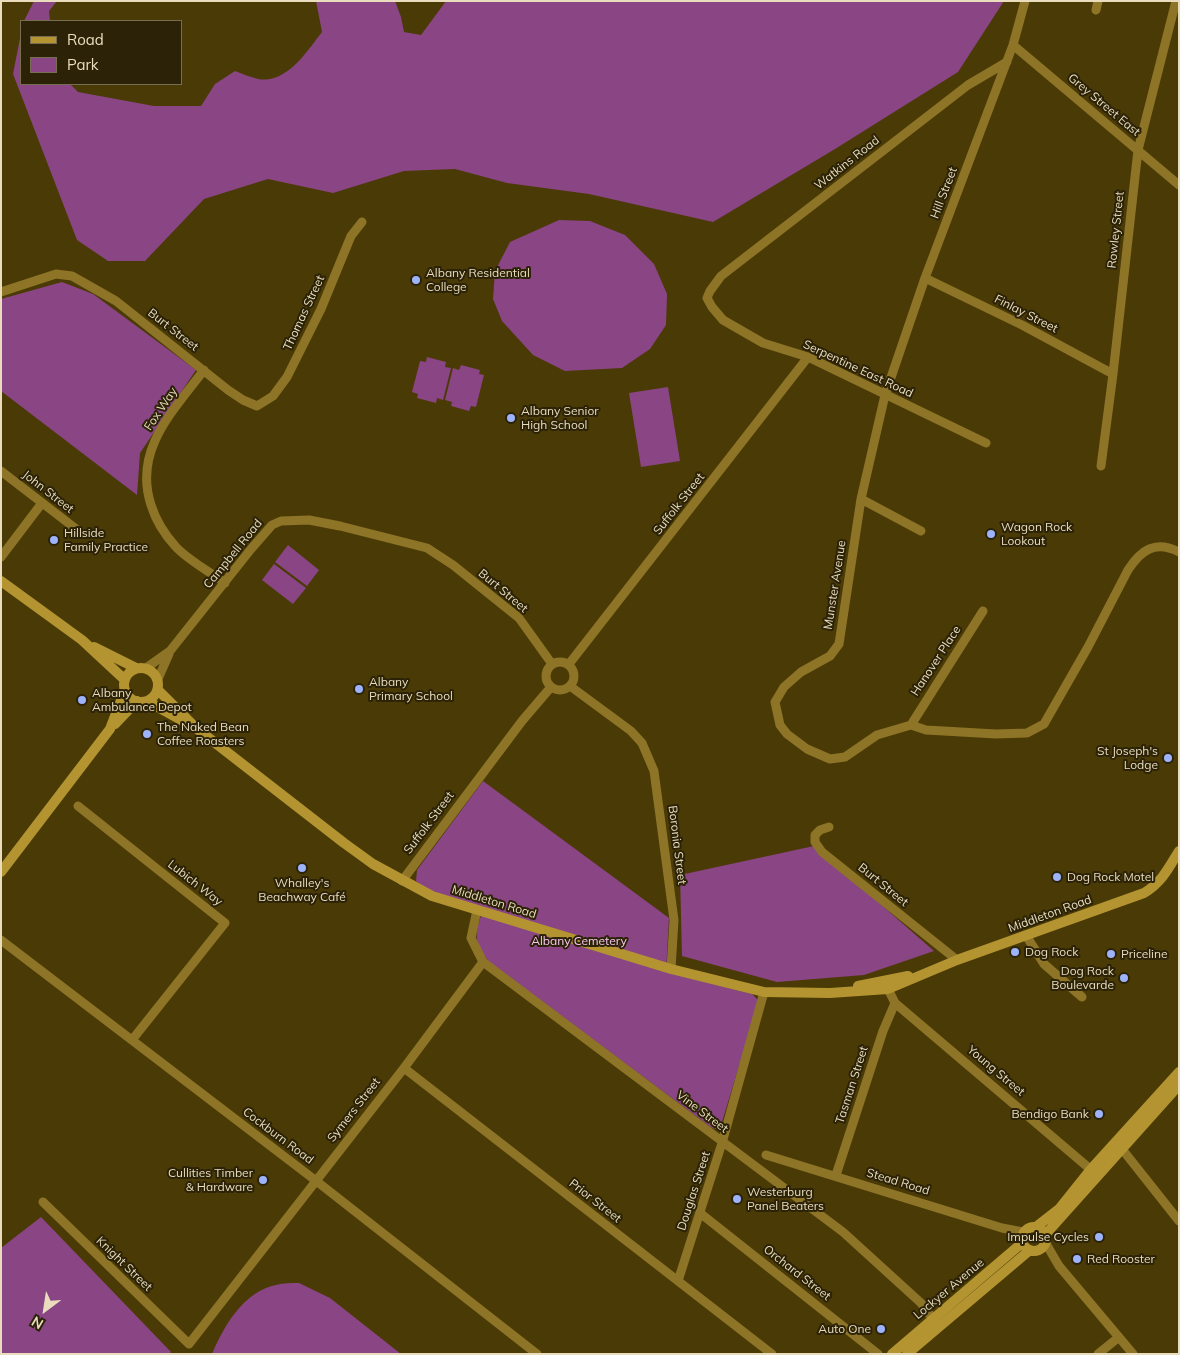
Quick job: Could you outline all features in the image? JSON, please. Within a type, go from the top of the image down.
[{"type":"main road","points":[[1,581],[82,640],[136,668],[146,668],[151,671],[158,685],[156,694],[142,701],[110,730],[1,872]]},
{"type":"main road","points":[[82,640],[125,685],[132,699],[142,701]]},
{"type":"main road","points":[[110,730],[125,685],[131,671],[136,668]]},
{"type":"main road","name":"Middleton Road","points":[[158,685],[196,728],[344,844],[402,881],[432,896],[671,970],[764,992],[830,993],[888,989],[957,960],[1027,937],[1144,893],[1155,886],[1175,866],[1179,851]]},
{"type":"main road","name":"Middleton Road","points":[[142,701],[196,728]]},
{"type":"main road","name":"Middleton Road","points":[[830,993],[926,972]]},
{"type":"main road","points":[[1179,1072],[1150,1110],[1122,1149],[1095,1172],[1038,1250],[1026,1247],[1021,1238],[1023,1232],[1028,1228],[1036,1227],[1059,1209],[1150,1110],[1179,1085]]},
{"type":"main road","points":[[1036,1227],[1040,1228],[1045,1239]]},
{"type":"main road","name":"Lockyer Avenue","points":[[892,1354],[936,1323],[1026,1247]]},
{"type":"main road","name":"Lockyer Avenue","points":[[907,1354],[936,1323]]},
{"type":"street","name":"Hill Street","points":[[885,394],[925,278],[1013,45],[1025,1]]},
{"type":"street","name":"Rowley Street","points":[[1101,466],[1114,374],[1138,150],[1176,1]]},
{"type":"street","name":"Grey Street East","points":[[1013,45],[1179,185]]},
{"type":"street","name":"Watkins Road","points":[[710,291],[721,276],[968,84],[1006,62]]},
{"type":"street","name":"Thomas Street","points":[[256,406],[273,396],[287,377],[321,309],[351,236],[362,222]]},
{"type":"street","name":"Burt Street","points":[[1,292],[56,274],[72,276],[116,301],[243,400],[256,406]]},
{"type":"street","name":"Finlay Street","points":[[925,278],[1022,325],[1114,374]]},
{"type":"street","name":"Serpentine East Road","points":[[710,291],[708,298],[712,307],[723,320],[763,343],[808,358],[986,443]]},
{"type":"street","name":"Suffolk Street","points":[[569,664],[808,358]]},
{"type":"street","name":"Fox Way","points":[[204,370],[158,432],[149,452],[146,474],[147,494],[157,522],[176,548],[225,583]]},
{"type":"street","name":"Munster Avenue","points":[[885,394],[861,499],[839,644],[830,656],[801,672],[784,687],[776,702],[780,725],[787,734],[806,749],[830,759],[845,757],[877,734],[911,725],[926,730],[996,734],[1027,733],[1044,724],[1136,558],[1144,550],[1159,547],[1179,552]]},
{"type":"street","name":"John Street","points":[[1,471],[80,532]]},
{"type":"street","points":[[861,499],[921,531]]},
{"type":"street","points":[[1,557],[42,503]]},
{"type":"street","name":"Campbell Road","points":[[146,668],[170,652],[266,531],[272,525],[281,521],[309,520],[427,548]]},
{"type":"street","name":"Burt Street","points":[[427,548],[453,565],[519,618],[552,664]]},
{"type":"street","name":"Hanover Place","points":[[911,725],[983,611]]},
{"type":"street","name":"Campbell Road","points":[[158,685],[170,652]]},
{"type":"street","points":[[561,661],[569,664],[575,672],[570,686],[559,690],[551,687],[546,680],[546,675],[552,664],[561,661]]},
{"type":"street","name":"Boronia Street","points":[[570,686],[631,731],[642,743],[654,771],[674,920],[671,970]]},
{"type":"street","name":"Suffolk Street","points":[[402,881],[522,721],[551,687]]},
{"type":"street","name":"Lubich Way","points":[[78,806],[225,923],[132,1040]]},
{"type":"street","name":"Burt Street","points":[[829,827],[820,830],[814,835],[815,842],[822,852],[957,960]]},
{"type":"street","name":"Vine Street","points":[[477,910],[471,938],[482,962],[843,1232],[921,1303],[936,1323]]},
{"type":"street","points":[[1027,937],[1044,964],[1082,997]]},
{"type":"street","name":"Cockburn Road","points":[[1,940],[316,1180],[538,1354]]},
{"type":"street","name":"Symers Street","points":[[189,1344],[404,1068],[482,962]]},
{"type":"street","name":"Young Street","points":[[888,989],[895,1003],[1095,1172]]},
{"type":"street","name":"Douglas Street","points":[[678,1281],[722,1143],[764,992]]},
{"type":"street","name":"Tasman Street","points":[[836,1175],[883,1031],[895,1003]]},
{"type":"street","name":"Prior Street","points":[[404,1068],[772,1354]]},
{"type":"street","points":[[1122,1149],[1179,1221]]},
{"type":"street","name":"Stead Road","points":[[766,1155],[836,1175],[1002,1228],[1023,1232]]},
{"type":"street","name":"Knight Street","points":[[43,1202],[189,1344]]},
{"type":"street","name":"Orchard Street","points":[[700,1213],[878,1354]]},
{"type":"street","points":[[1045,1239],[1059,1266],[1133,1354]]},
{"type":"street","points":[[1098,1354],[1119,1337]]},
{"type":"green space","points":[[34,1],[57,1],[49,11],[50,20],[24,20]]},
{"type":"green space","points":[[316,1],[395,1],[404,32],[421,35],[446,1],[1004,1],[958,72],[713,222],[589,194],[507,183],[455,169],[404,171],[333,193],[268,179],[204,199],[145,261],[108,261],[77,240],[13,74],[20,38],[20,85],[71,85],[78,92],[154,106],[201,106],[215,84],[235,71],[258,79],[268,79],[287,71],[303,57],[322,32]]},
{"type":"green space","points":[[559,220],[590,221],[625,235],[654,264],[667,294],[666,325],[650,349],[622,368],[565,371],[533,355],[502,321],[493,299],[495,271],[510,242]]},
{"type":"green space","points":[[62,282],[93,294],[196,370],[140,453],[137,495],[1,391],[1,299]]},
{"type":"green space","points":[[427,357],[446,362],[445,367],[451,368],[443,400],[437,398],[436,403],[417,398],[418,394],[412,392],[420,361],[426,362]]},
{"type":"green space","points":[[461,365],[480,370],[479,374],[484,375],[476,407],[471,406],[469,411],[451,406],[452,402],[445,400],[453,368],[459,370]]},
{"type":"green space","points":[[668,387],[680,461],[641,467],[629,393]]},
{"type":"green space","points":[[288,545],[319,570],[307,586],[275,562]]},
{"type":"green space","points":[[274,564],[306,588],[293,604],[262,580]]},
{"type":"green space","name":"Albany Cemetery","points":[[483,781],[669,918],[666,972],[752,994],[759,1001],[721,1125],[717,1129],[712,1128],[489,962],[480,948],[477,936],[484,907],[439,895],[416,881],[417,870]]},
{"type":"green space","points":[[814,846],[934,951],[864,975],[777,982],[682,956],[680,875]]},
{"type":"green space","points":[[41,1217],[171,1352],[169,1354],[1,1354],[1,1248]]},
{"type":"green space","points":[[285,1283],[299,1283],[330,1298],[401,1354],[212,1354],[222,1332],[244,1303],[264,1289]]},
{"type":"place","name":"Albany Residential College","points":[[416,280]]},
{"type":"place","name":"Albany Senior High School","points":[[511,418]]},
{"type":"place","name":"Wagon Rock Lookout","points":[[991,534]]},
{"type":"place","name":"Hillside Family Practice","points":[[54,540]]},
{"type":"place","name":"Albany Primary School","points":[[359,689]]},
{"type":"place","name":"Albany Ambulance Depot","points":[[82,700]]},
{"type":"place","name":"The Naked Bean Coffee Roasters","points":[[147,734]]},
{"type":"place","name":"St Joseph's Lodge","points":[[1168,758]]},
{"type":"place","name":"Whalley's Beachway Café","points":[[302,868]]},
{"type":"place","name":"Dog Rock Motel","points":[[1057,877]]},
{"type":"place","name":"Dog Rock","points":[[1015,952]]},
{"type":"place","name":"Priceline","points":[[1111,954]]},
{"type":"place","name":"Dog Rock Boulevarde","points":[[1124,978]]},
{"type":"place","name":"Bendigo Bank","points":[[1099,1114]]},
{"type":"place","name":"Cullities Timber & Hardware","points":[[263,1180]]},
{"type":"place","name":"Westerburg Panel Beaters","points":[[737,1199]]},
{"type":"place","name":"Impulse Cycles","points":[[1099,1237]]},
{"type":"place","name":"Red Rooster","points":[[1077,1259]]},
{"type":"place","name":"Auto One","points":[[881,1329]]}]
